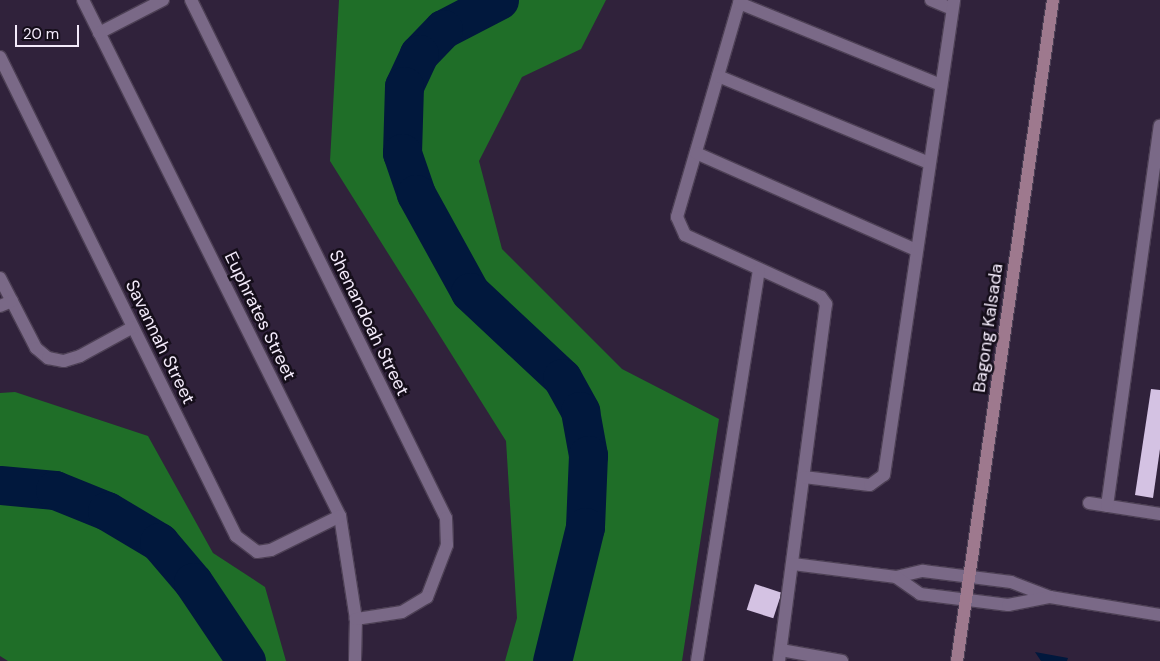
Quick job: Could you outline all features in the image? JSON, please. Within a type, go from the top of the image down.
[{"type":"street","name":"Euphrates Street","points":[[83,0],[340,516],[356,619],[354,661]]},
{"type":"street","points":[[99,33],[163,0]]},
{"type":"street","name":"Shenandoah Street","points":[[190,0],[446,518],[447,545],[427,597],[402,612],[356,619]]},
{"type":"street","points":[[804,477],[870,485],[884,475],[953,5],[931,0]]},
{"type":"street","name":"Bagong Kalsada","points":[[958,661],[1053,0]]},
{"type":"street","points":[[842,661],[780,656],[826,304],[685,235],[679,228],[677,217],[739,1],[941,85]]},
{"type":"street","name":"Savannah Street","points":[[0,57],[236,536],[246,546],[258,552],[271,550],[340,516]]},
{"type":"street","points":[[718,76],[929,162]]},
{"type":"street","points":[[1107,506],[1160,126]]},
{"type":"street","points":[[696,153],[916,250]]},
{"type":"street","points":[[697,661],[759,270]]},
{"type":"street","points":[[0,278],[6,304],[36,348],[48,358],[64,362],[80,356],[133,327]]},
{"type":"street","points":[[1089,504],[1160,514]]},
{"type":"street","points":[[793,564],[896,577],[923,571],[1011,582],[1050,597],[1160,615]]},
{"type":"street","points":[[896,577],[920,594],[966,600],[1008,605],[1050,597]]},
{"type":"green space","points":[[339,0],[606,0],[581,49],[522,77],[479,161],[502,249],[622,369],[719,419],[682,661],[505,661],[517,618],[506,441],[330,161]]},
{"type":"green space","points":[[15,392],[148,436],[213,553],[265,587],[286,661],[8,661],[0,656],[0,393]]},
{"type":"water","points":[[1035,652],[1068,658],[1067,661],[1041,661]]},
{"type":"building","points":[[1151,389],[1160,390],[1160,449],[1153,498],[1135,495]]},
{"type":"building","points":[[755,584],[782,593],[773,618],[747,610]]},
{"type":"waterway","points":[[499,0],[443,29],[419,54],[404,86],[402,153],[416,194],[470,292],[562,378],[580,411],[588,455],[585,527],[552,661]]},
{"type":"waterway","points":[[0,485],[55,490],[107,511],[159,542],[193,582],[246,661]]}]
